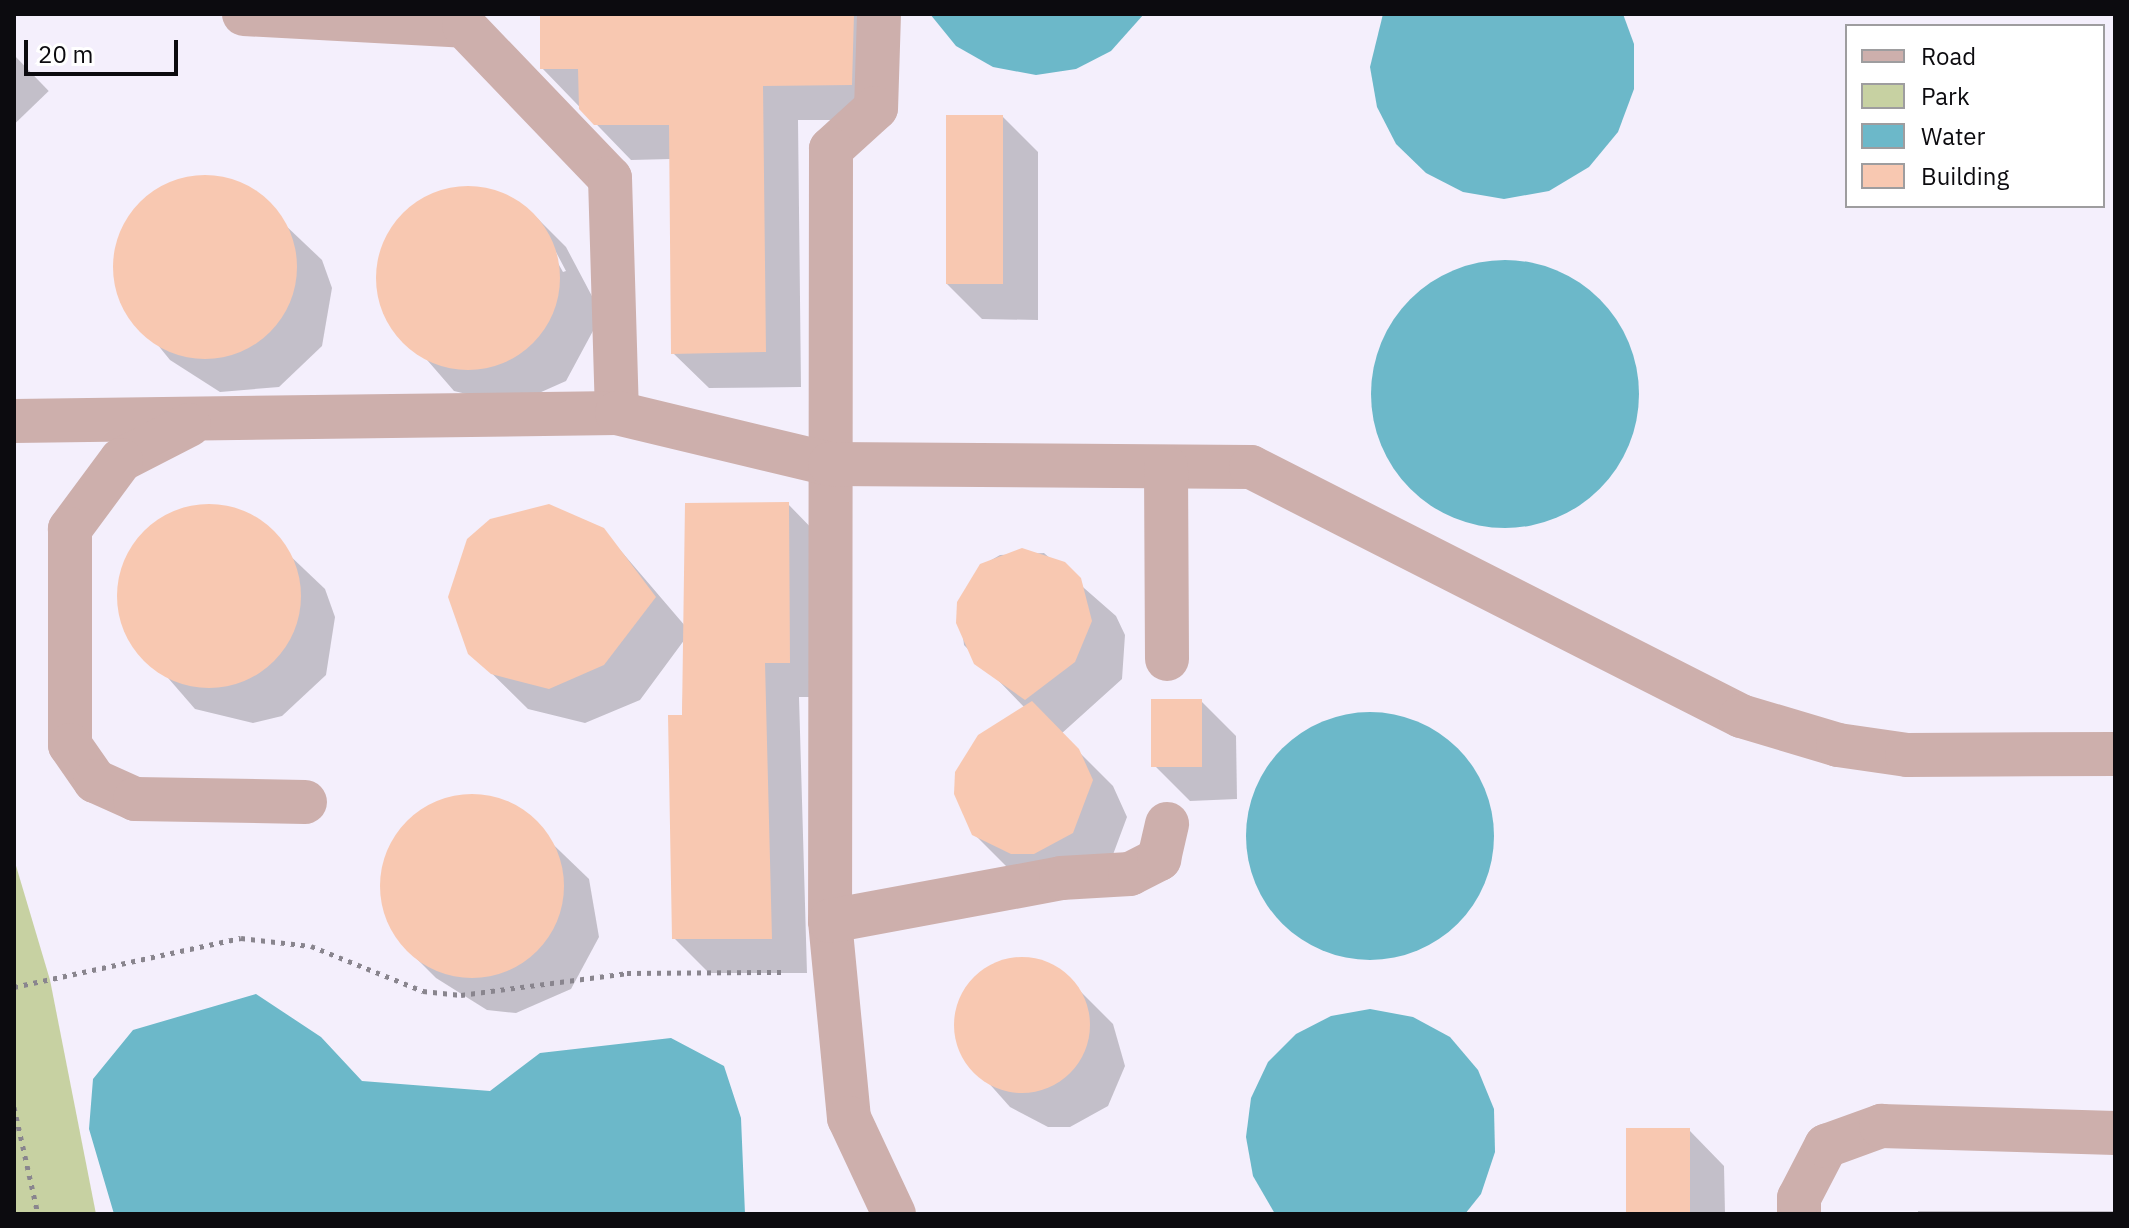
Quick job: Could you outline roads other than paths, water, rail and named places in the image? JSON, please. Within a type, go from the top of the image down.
[{"type":"lane","points":[[244,14],[471,20],[610,178],[617,413]]},
{"type":"lane","points":[[879,14],[876,108],[831,149],[830,921],[849,1118],[894,1214]]},
{"type":"lane","points":[[14,421],[195,422],[617,413],[830,464],[1251,467],[1741,716],[1838,745],[1907,755],[2115,754]]},
{"type":"lane","points":[[195,422],[121,460],[70,529],[70,745],[95,781],[135,799],[305,802]]},
{"type":"lane","points":[[1166,467],[1167,659]]},
{"type":"lane","points":[[830,921],[1061,878],[1130,874],[1159,859],[1167,824]]},
{"type":"lane","points":[[1799,1214],[1799,1198],[1826,1146],[1881,1126],[2115,1133]]},
{"type":"water","points":[[930,14],[1144,14],[1111,51],[1076,69],[1036,75],[993,67],[956,46]]},
{"type":"water","points":[[1383,14],[1623,14],[1634,44],[1634,89],[1618,132],[1589,167],[1549,191],[1504,199],[1463,192],[1426,173],[1396,144],[1377,107],[1370,67]]},
{"type":"water","points":[[1505,260],[1544,266],[1568,276],[1590,291],[1608,309],[1623,331],[1633,355],[1639,394],[1633,433],[1623,457],[1608,479],[1590,497],[1568,512],[1544,522],[1505,528],[1466,522],[1442,512],[1420,497],[1402,479],[1387,457],[1377,433],[1371,394],[1377,355],[1387,331],[1402,309],[1420,291],[1442,276],[1466,266]]},
{"type":"water","points":[[1370,712],[1394,714],[1417,721],[1458,748],[1485,789],[1492,812],[1492,860],[1485,883],[1458,924],[1417,951],[1394,958],[1370,960],[1346,958],[1323,951],[1282,924],[1255,883],[1248,860],[1246,836],[1248,812],[1255,789],[1282,748],[1323,721],[1346,714]]},
{"type":"water","points":[[256,994],[321,1037],[362,1081],[490,1091],[540,1053],[671,1038],[724,1066],[741,1118],[745,1214],[114,1214],[89,1129],[93,1079],[133,1030]]},
{"type":"water","points":[[1370,1009],[1413,1017],[1450,1037],[1478,1070],[1494,1109],[1495,1152],[1481,1194],[1465,1214],[1275,1214],[1253,1176],[1246,1137],[1251,1098],[1268,1062],[1296,1034],[1331,1016]]}]
